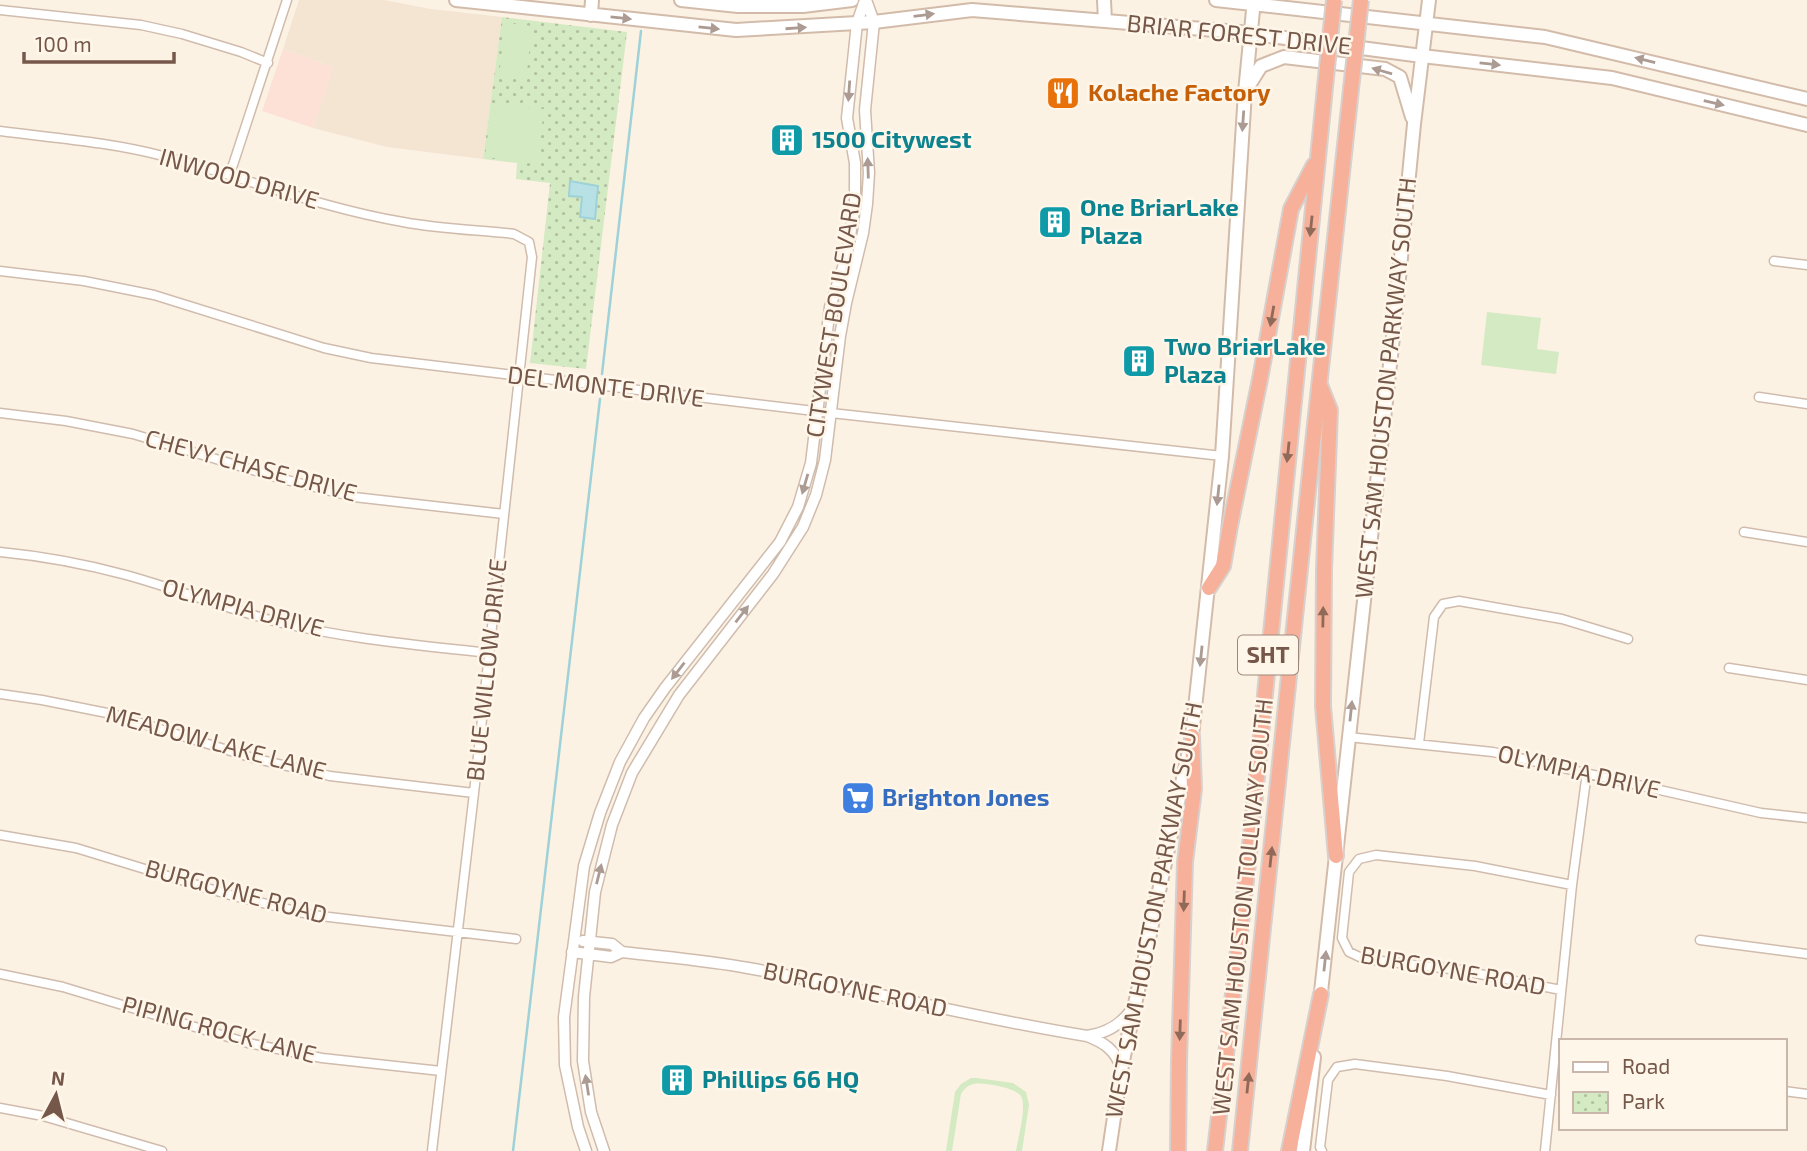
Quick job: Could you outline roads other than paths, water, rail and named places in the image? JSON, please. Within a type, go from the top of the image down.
[{"type":"highway","name":"WEST SAM HOUSTON TOLLWAY SOUTH","points":[[1215,1151],[1251,836],[1317,158],[1335,0]]},
{"type":"highway","name":"WEST SAM HOUSTON TOLLWAY SOUTH","points":[[1240,1151],[1360,0]]},
{"type":"highway","points":[[1209,589],[1223,566],[1261,379],[1291,209],[1317,158]]},
{"type":"highway","points":[[1319,383],[1330,410],[1324,570],[1323,706],[1336,856]]},
{"type":"highway","points":[[1178,1151],[1185,862],[1194,789],[1192,736]]},
{"type":"highway","points":[[1289,1151],[1321,994]]},
{"type":"main road","name":"BRIAR FOREST DRIVE","points":[[456,0],[736,30],[874,22],[972,10],[1250,34],[1612,78],[1807,125]]},
{"type":"main road","points":[[591,15],[592,0]]},
{"type":"main road","points":[[681,0],[738,6],[803,6],[852,0]]},
{"type":"main road","points":[[1104,0],[1105,21]]},
{"type":"main road","name":"BRIAR FOREST DRIVE","points":[[1216,0],[1254,2],[1545,37],[1807,99]]},
{"type":"main road","name":"WEST SAM HOUSTON PARKWAY SOUTH","points":[[1303,1151],[1429,0]]},
{"type":"main road","name":"WEST SAM HOUSTON PARKWAY SOUTH","points":[[1109,1151],[1121,1070],[1192,736],[1222,456],[1245,92],[1254,2]]},
{"type":"main road","points":[[736,30],[738,6]]},
{"type":"main road","points":[[1245,92],[1261,66],[1284,57],[1385,69],[1400,78],[1414,124]]},
{"type":"street","points":[[230,174],[287,0]]},
{"type":"street","name":"CITYWEST BOULEVARD","points":[[604,1151],[591,1112],[583,1061],[587,954],[595,892],[612,825],[632,773],[679,695],[773,575],[803,527],[816,495],[825,460],[840,336],[867,204],[869,173],[865,110],[874,22],[865,0]]},
{"type":"street","name":"CITYWEST BOULEVARD","points":[[586,1151],[565,1065],[564,1017],[584,866],[600,813],[621,762],[645,718],[665,688],[780,542],[798,507],[811,463],[831,307],[847,255],[855,204],[855,163],[847,118],[857,23],[865,0]]},
{"type":"street","points":[[0,10],[141,25],[182,34],[268,63]]},
{"type":"street","name":"INWOOD DRIVE","points":[[0,131],[96,142],[159,155],[230,174],[322,204],[405,222],[477,230]]},
{"type":"street","name":"BLUE WILLOW DRIVE","points":[[432,1151],[532,257],[528,242],[514,234],[477,230]]},
{"type":"street","points":[[1774,261],[1807,265]]},
{"type":"street","name":"DEL MONTE DRIVE","points":[[0,271],[84,281],[154,295],[324,348],[359,355],[519,377],[1222,456]]},
{"type":"street","points":[[1759,397],[1807,404]]},
{"type":"street","name":"CHEVY CHASE DRIVE","points":[[0,413],[66,421],[134,434],[279,478],[354,497],[504,514]]},
{"type":"street","points":[[1744,532],[1807,542]]},
{"type":"street","name":"OLYMPIA DRIVE","points":[[0,552],[41,557],[124,575],[278,622],[371,640],[489,653]]},
{"type":"street","points":[[1419,743],[1434,617],[1443,604],[1459,601],[1562,619],[1628,639]]},
{"type":"street","points":[[1729,668],[1807,681]]},
{"type":"street","name":"MEADOW LAKE LANE","points":[[0,694],[113,714],[253,758],[330,776],[474,793]]},
{"type":"street","name":"OLYMPIA DRIVE","points":[[1348,737],[1493,752],[1760,813],[1807,818]]},
{"type":"street","points":[[1545,1151],[1572,885],[1587,772]]},
{"type":"street","name":"BURGOYNE ROAD","points":[[0,835],[76,848],[230,895],[312,915],[516,939]]},
{"type":"street","name":"BURGOYNE ROAD","points":[[1561,990],[1458,970],[1364,959],[1349,952],[1342,938],[1345,907],[1349,872],[1359,859],[1377,855],[1475,866],[1572,885]]},
{"type":"street","name":"BURGOYNE ROAD","points":[[573,940],[612,944],[622,952]]},
{"type":"street","points":[[1700,940],[1807,954]]},
{"type":"street","name":"BURGOYNE ROAD","points":[[572,952],[611,957],[622,952],[692,959],[1087,1036],[1107,1046],[1119,1061],[1121,1070]]},
{"type":"street","name":"PIPING ROCK LANE","points":[[0,974],[63,988],[248,1043],[322,1058],[441,1071]]},
{"type":"street","points":[[1087,1036],[1106,1032],[1117,1026],[1133,1007],[1137,995]]},
{"type":"street","points":[[1322,1151],[1320,1147],[1328,1080],[1337,1067],[1355,1064],[1447,1076],[1551,1095]]},
{"type":"street","points":[[1786,1091],[1807,1094]]},
{"type":"street","points":[[0,1108],[43,1116],[162,1151]]},
{"type":"water","points":[[570,181],[598,186],[595,219],[580,217],[582,197],[569,196]]},
{"type":"waterway","points":[[602,374],[641,31]]},
{"type":"waterway","points":[[513,1151],[600,399]]},
{"type":"place","name":"Kolache Factory","points":[[1063,93]]},
{"type":"place","name":"1500 Citywest","points":[[787,140]]},
{"type":"place","name":"One BriarLake Plaza","points":[[1055,222]]},
{"type":"place","name":"Two BriarLake Plaza","points":[[1139,361]]},
{"type":"place","name":"Brighton Jones","points":[[858,798]]},
{"type":"place","name":"Phillips 66 HQ","points":[[677,1080]]}]
